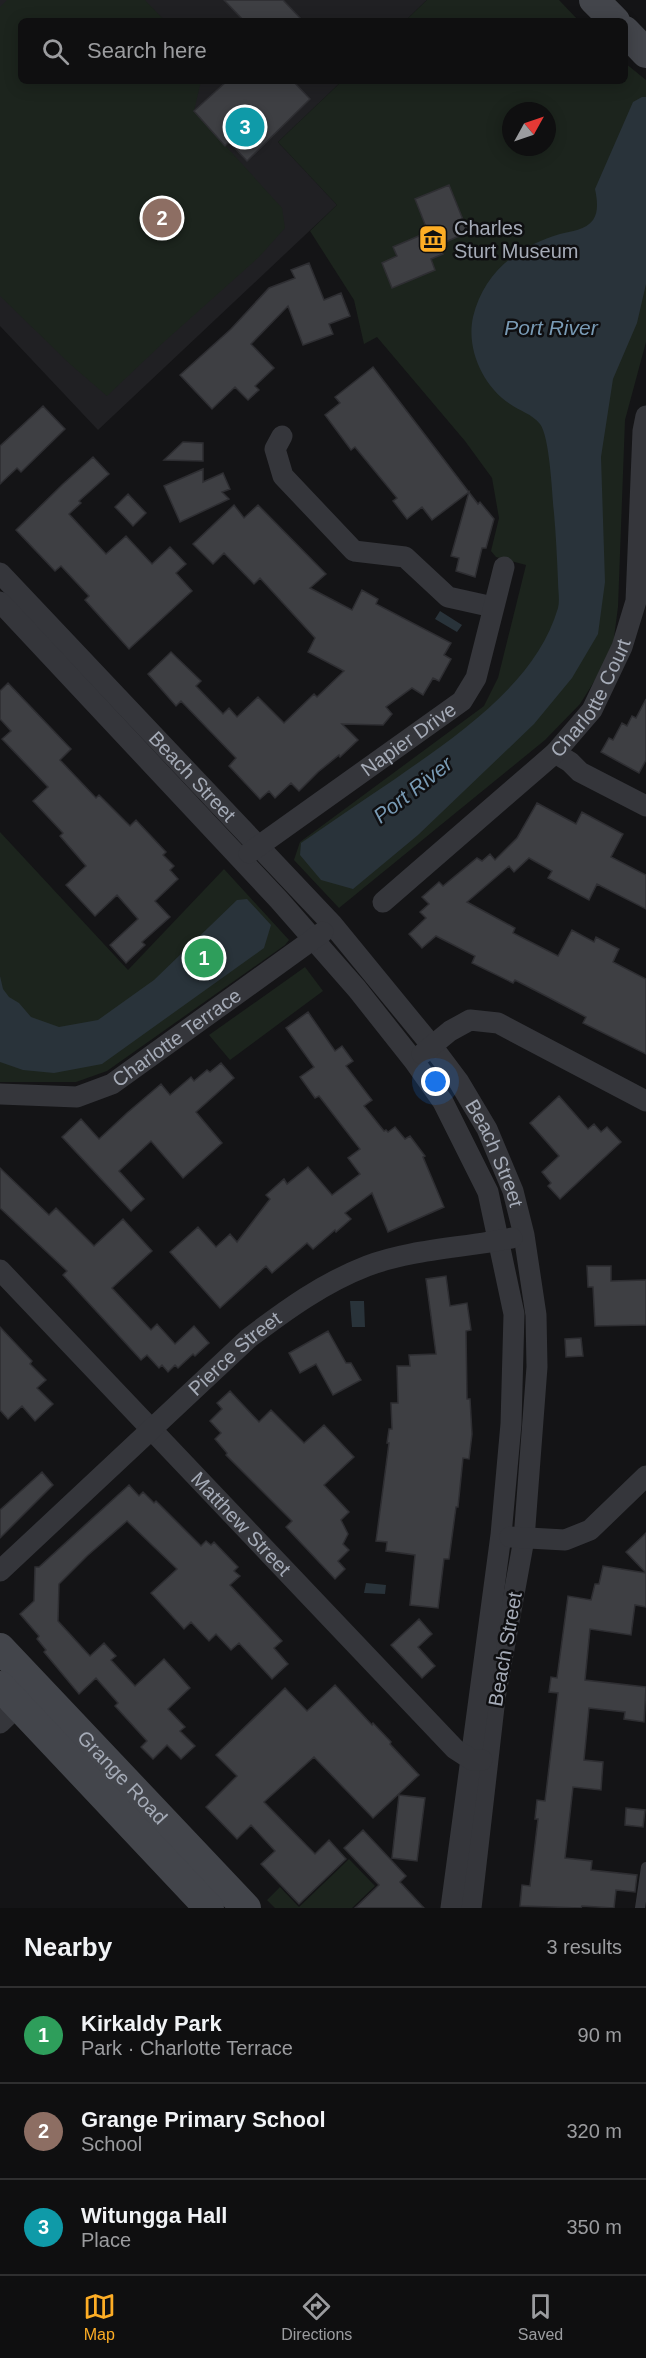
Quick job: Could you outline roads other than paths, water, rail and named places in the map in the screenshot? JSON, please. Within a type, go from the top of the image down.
[{"type":"main road","points":[[594,0],[612,18]]},
{"type":"main road","points":[[628,34],[646,53]]},
{"type":"main road","name":"Grange Road","points":[[0,1648],[14,1700],[209,1908]]},
{"type":"main road","name":"Grange Road","points":[[14,1700],[246,1908]]},
{"type":"street","name":"Charlotte Court","points":[[383,902],[555,753],[598,700],[622,647],[636,601],[645,427]]},
{"type":"street","points":[[282,436],[275,449],[283,476],[354,551],[405,557],[448,597],[493,608]]},
{"type":"street","name":"Napier Drive","points":[[242,860],[258,846],[462,701],[476,678],[504,567]]},
{"type":"street","name":"Beach Street","points":[[0,573],[332,924],[459,1082],[487,1129],[513,1191],[524,1235],[536,1315],[537,1367],[524,1539],[495,1698],[480,1760],[452,1908]]},
{"type":"street","name":"Beach Street","points":[[0,602],[242,860],[357,989],[414,1060],[443,1102],[488,1192],[514,1314],[511,1424],[480,1760],[471,1908]]},
{"type":"street","points":[[555,753],[570,762],[580,772],[646,806]]},
{"type":"street","name":"Charlotte Terrace","points":[[0,1094],[77,1097],[112,1084],[332,924]]},
{"type":"street","points":[[414,1060],[450,1031],[470,1020],[498,1023],[646,1101]]},
{"type":"street","name":"Pierce Street","points":[[0,1571],[249,1338],[287,1309],[332,1282],[368,1266],[406,1255],[524,1235]]},
{"type":"street","name":"Matthew Street","points":[[0,1270],[455,1749],[480,1760]]},
{"type":"street","points":[[501,1535],[524,1539],[566,1540],[590,1530],[646,1476]]},
{"type":"lane","points":[[639,1908],[646,1867]]},
{"type":"water","name":"Port River","points":[[646,97],[646,284],[637,323],[613,379],[601,457],[605,582],[598,634],[572,678],[534,724],[418,835],[353,889],[321,880],[300,855],[301,843],[468,726],[513,684],[532,661],[547,635],[558,608],[559,598],[555,522],[546,441],[540,424],[500,396],[485,377],[472,342],[473,317],[485,287],[494,274],[516,254],[544,239],[582,228],[593,220],[597,209],[595,189],[633,102]]},
{"type":"water","points":[[440,611],[462,625],[457,632],[435,619]]},
{"type":"water","points":[[247,899],[271,925],[264,948],[102,1064],[54,1073],[23,1070],[0,1062],[0,976],[3,989],[9,997],[19,1003],[31,1017],[59,1027],[98,1020],[154,980],[237,900]]},
{"type":"water","points":[[350,1301],[364,1301],[365,1327],[352,1327]]},
{"type":"water","points":[[366,1583],[386,1585],[385,1594],[364,1593]]},
{"type":"place","name":"Witungga Hall","points":[[245,127]]},
{"type":"place","name":"Grange Primary School","points":[[162,218]]},
{"type":"place","name":"Charles Sturt Museum","points":[[433,239]]},
{"type":"place","name":"Kirkaldy Park","points":[[204,958]]}]
